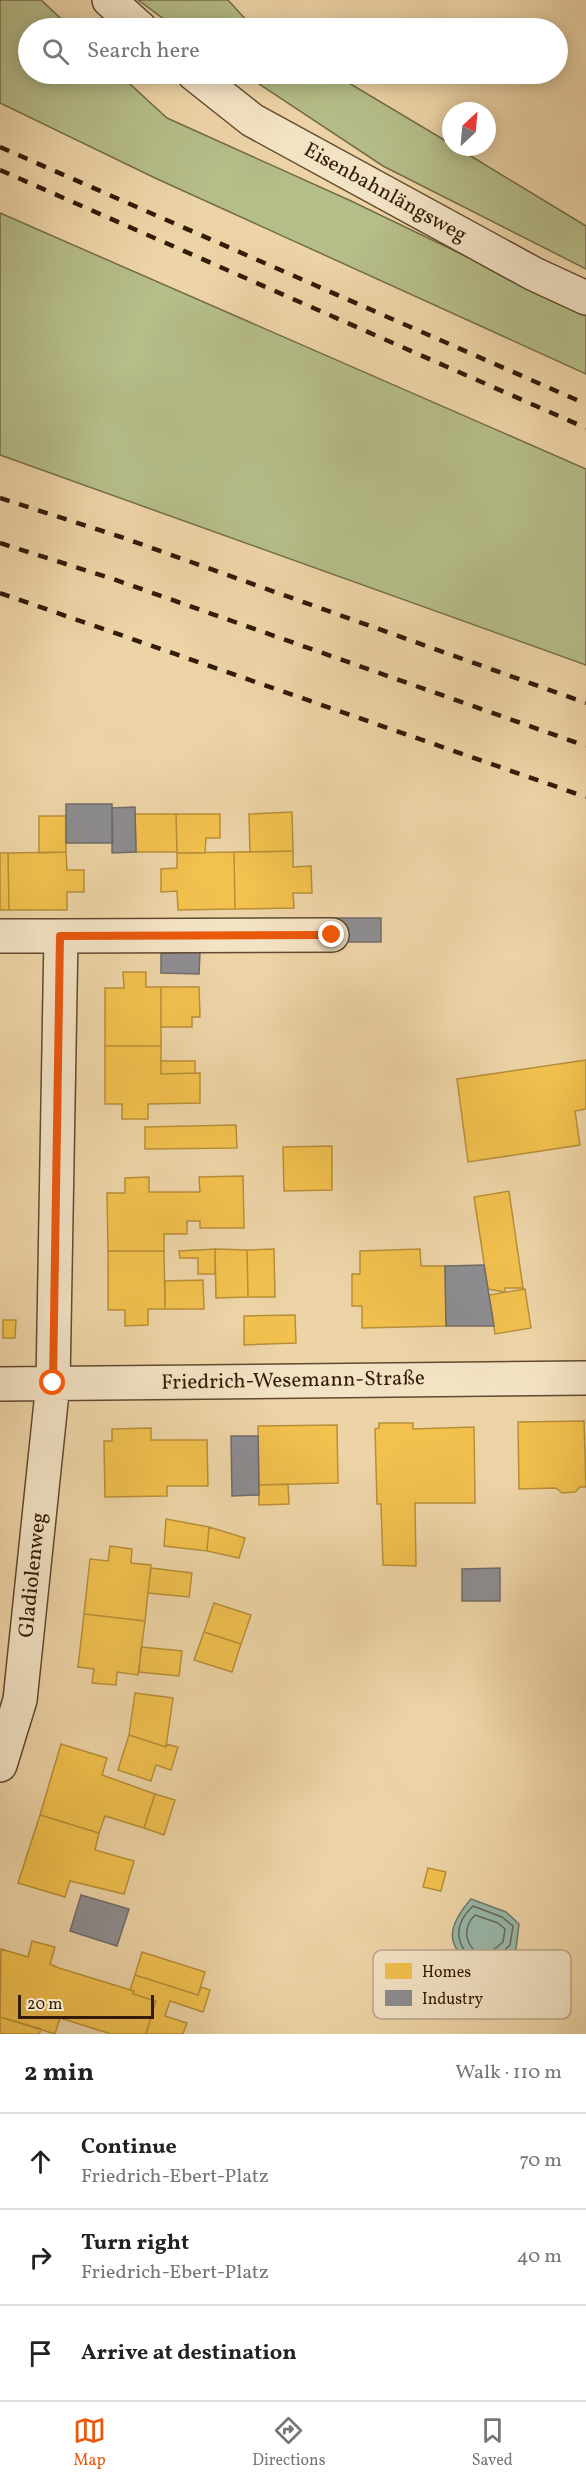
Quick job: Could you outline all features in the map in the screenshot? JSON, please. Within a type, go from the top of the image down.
[{"type":"street","points":[[109,0],[129,18]]},
{"type":"street","name":"Eisenbahnlängsweg","points":[[207,84],[252,120],[534,274],[586,298]]},
{"type":"street","points":[[0,936],[332,935]]},
{"type":"street","name":"Gladiolenweg","points":[[0,1765],[20,1700],[53,1383],[60,936]]},
{"type":"street","name":"Friedrich-Wesemann-Straße","points":[[0,1384],[586,1378]]},
{"type":"green space","points":[[0,0],[41,0],[60,18],[18,18],[18,84],[130,84],[167,118],[349,200],[586,314],[586,374],[155,178],[0,103]]},
{"type":"green space","points":[[138,0],[228,0],[244,18],[162,18]]},
{"type":"green space","points":[[259,84],[351,84],[442,139],[442,156],[471,156],[586,226],[586,269],[383,166]]},
{"type":"green space","points":[[0,213],[586,469],[586,665],[0,455]]},
{"type":"water","points":[[471,1899],[506,1912],[519,1924],[516,1949],[457,1950],[452,1936],[453,1928]]},
{"type":"building: Homes","points":[[292,812],[293,851],[250,852],[249,814]]},
{"type":"building: Homes","points":[[135,814],[176,814],[177,852],[136,852]]},
{"type":"building: Homes","points":[[176,814],[220,814],[220,838],[206,838],[205,853],[177,853]]},
{"type":"building: Homes","points":[[39,816],[66,816],[66,852],[39,853]]},
{"type":"building: Homes","points":[[293,851],[293,867],[311,866],[312,893],[293,893],[294,908],[235,909],[234,852]]},
{"type":"building: Homes","points":[[66,852],[67,870],[84,870],[84,892],[67,892],[67,910],[9,910],[8,853]]},
{"type":"building: Homes","points":[[234,852],[235,909],[178,910],[177,891],[161,892],[161,869],[177,868],[177,853]]},
{"type":"building: Homes","points":[[0,853],[8,853],[9,910],[0,910]]},
{"type":"building: Homes","points":[[123,972],[146,972],[146,987],[161,987],[161,1046],[105,1046],[105,988],[124,988]]},
{"type":"building: Homes","points":[[161,987],[199,987],[200,1017],[192,1017],[192,1027],[161,1027]]},
{"type":"building: Homes","points":[[105,1046],[161,1046],[161,1074],[200,1073],[200,1103],[148,1104],[148,1119],[122,1119],[122,1104],[105,1104]]},
{"type":"building: Homes","points":[[586,1060],[586,1109],[575,1111],[580,1145],[468,1162],[457,1079]]},
{"type":"building: Homes","points":[[161,1061],[195,1061],[195,1073],[161,1074]]},
{"type":"building: Homes","points":[[236,1125],[237,1148],[145,1149],[145,1127]]},
{"type":"building: Homes","points":[[332,1146],[332,1190],[284,1191],[283,1147]]},
{"type":"building: Homes","points":[[243,1176],[244,1228],[200,1228],[200,1221],[187,1221],[187,1234],[164,1234],[164,1251],[108,1251],[107,1193],[125,1193],[125,1178],[149,1177],[149,1192],[200,1192],[199,1177]]},
{"type":"building: Homes","points":[[509,1191],[523,1288],[505,1288],[505,1292],[488,1289],[474,1197]]},
{"type":"building: Homes","points":[[215,1249],[247,1250],[248,1297],[216,1298]]},
{"type":"building: Homes","points":[[215,1249],[215,1274],[198,1274],[198,1258],[180,1258],[179,1251]]},
{"type":"building: Homes","points":[[274,1249],[275,1297],[248,1297],[247,1250]]},
{"type":"building: Homes","points":[[420,1249],[421,1266],[445,1266],[446,1326],[362,1328],[362,1306],[352,1306],[352,1274],[360,1274],[360,1251]]},
{"type":"building: Homes","points":[[108,1251],[164,1251],[165,1309],[148,1309],[148,1325],[125,1326],[125,1310],[108,1310]]},
{"type":"building: Homes","points":[[203,1280],[204,1309],[165,1309],[165,1281]]},
{"type":"building: Homes","points":[[525,1289],[531,1328],[495,1334],[489,1295]]},
{"type":"building: Homes","points":[[295,1315],[296,1343],[244,1345],[244,1316]]},
{"type":"building: Homes","points":[[3,1320],[16,1320],[15,1338],[3,1338]]},
{"type":"building: Homes","points":[[584,1421],[586,1487],[580,1487],[575,1492],[562,1493],[556,1488],[519,1489],[518,1422]]},
{"type":"building: Homes","points":[[379,1423],[413,1423],[413,1429],[474,1427],[475,1503],[415,1503],[416,1566],[383,1565],[381,1504],[377,1504],[375,1429],[379,1428]]},
{"type":"building: Homes","points":[[337,1425],[338,1483],[259,1485],[258,1426]]},
{"type":"building: Homes","points":[[151,1428],[151,1440],[207,1440],[208,1486],[167,1486],[167,1496],[105,1497],[104,1441],[112,1441],[112,1429]]},
{"type":"building: Homes","points":[[288,1484],[289,1504],[259,1505],[259,1485]]},
{"type":"building: Homes","points":[[166,1519],[209,1527],[207,1551],[164,1546]]},
{"type":"building: Homes","points":[[209,1527],[245,1538],[239,1558],[207,1551]]},
{"type":"building: Homes","points":[[110,1546],[132,1549],[131,1563],[151,1565],[145,1621],[84,1614],[90,1559],[108,1561]]},
{"type":"building: Homes","points":[[151,1568],[192,1573],[189,1597],[148,1593]]},
{"type":"building: Homes","points":[[214,1603],[251,1615],[241,1644],[204,1632]]},
{"type":"building: Homes","points":[[84,1614],[145,1621],[138,1675],[117,1672],[116,1685],[92,1683],[94,1669],[78,1667]]},
{"type":"building: Homes","points":[[204,1632],[241,1644],[232,1672],[194,1660]]},
{"type":"building: Homes","points":[[141,1647],[182,1651],[179,1676],[139,1672]]},
{"type":"building: Homes","points":[[135,1693],[173,1698],[166,1747],[129,1735]]},
{"type":"building: Homes","points":[[129,1735],[166,1747],[166,1744],[178,1747],[171,1770],[156,1765],[151,1781],[118,1770]]},
{"type":"building: Homes","points":[[61,1744],[107,1758],[102,1775],[155,1794],[144,1828],[105,1816],[99,1833],[40,1815]]},
{"type":"building: Homes","points":[[155,1794],[175,1800],[164,1835],[144,1828]]},
{"type":"building: Homes","points":[[40,1815],[99,1833],[95,1850],[134,1861],[124,1894],[70,1881],[65,1897],[18,1883]]},
{"type":"building: Homes","points":[[428,1868],[446,1872],[441,1891],[423,1887]]},
{"type":"building: Homes","points":[[32,1941],[55,1947],[50,1964],[134,1991],[133,1994],[156,2001],[146,2034],[111,2034],[60,2018],[55,2034],[0,2017],[1,1949],[28,1957]]},
{"type":"building: Homes","points":[[142,1952],[205,1972],[198,1995],[135,1975]]},
{"type":"building: Homes","points":[[135,1975],[198,1995],[201,1987],[210,1990],[203,2012],[170,2001],[165,2016],[187,2023],[183,2034],[146,2034],[156,2001],[133,1994],[134,1991],[130,1990]]},
{"type":"building: Homes","points":[[0,2017],[41,2029],[39,2034],[0,2034]]},
{"type":"building: Industry","points":[[66,804],[112,804],[113,843],[66,843]]},
{"type":"building: Industry","points":[[135,807],[136,852],[112,853],[112,808]]},
{"type":"building: Industry","points":[[336,918],[381,918],[381,942],[336,942]]},
{"type":"building: Industry","points":[[200,952],[199,974],[161,973],[161,953]]},
{"type":"building: Industry","points":[[484,1265],[494,1326],[446,1326],[445,1266]]},
{"type":"building: Industry","points":[[231,1436],[258,1436],[259,1495],[232,1496]]},
{"type":"building: Industry","points":[[500,1568],[500,1601],[462,1601],[462,1569]]},
{"type":"building: Industry","points":[[81,1895],[129,1909],[117,1946],[70,1931]]},
{"type":"railway","points":[[0,147],[586,404]]},
{"type":"railway","points":[[0,170],[586,428]]},
{"type":"railway","points":[[0,498],[121,537],[586,703]]},
{"type":"railway","points":[[0,543],[113,579],[586,746]]},
{"type":"railway","points":[[0,593],[586,797]]},
{"type":"route","points":[[53,1383],[60,936],[332,935]]}]
